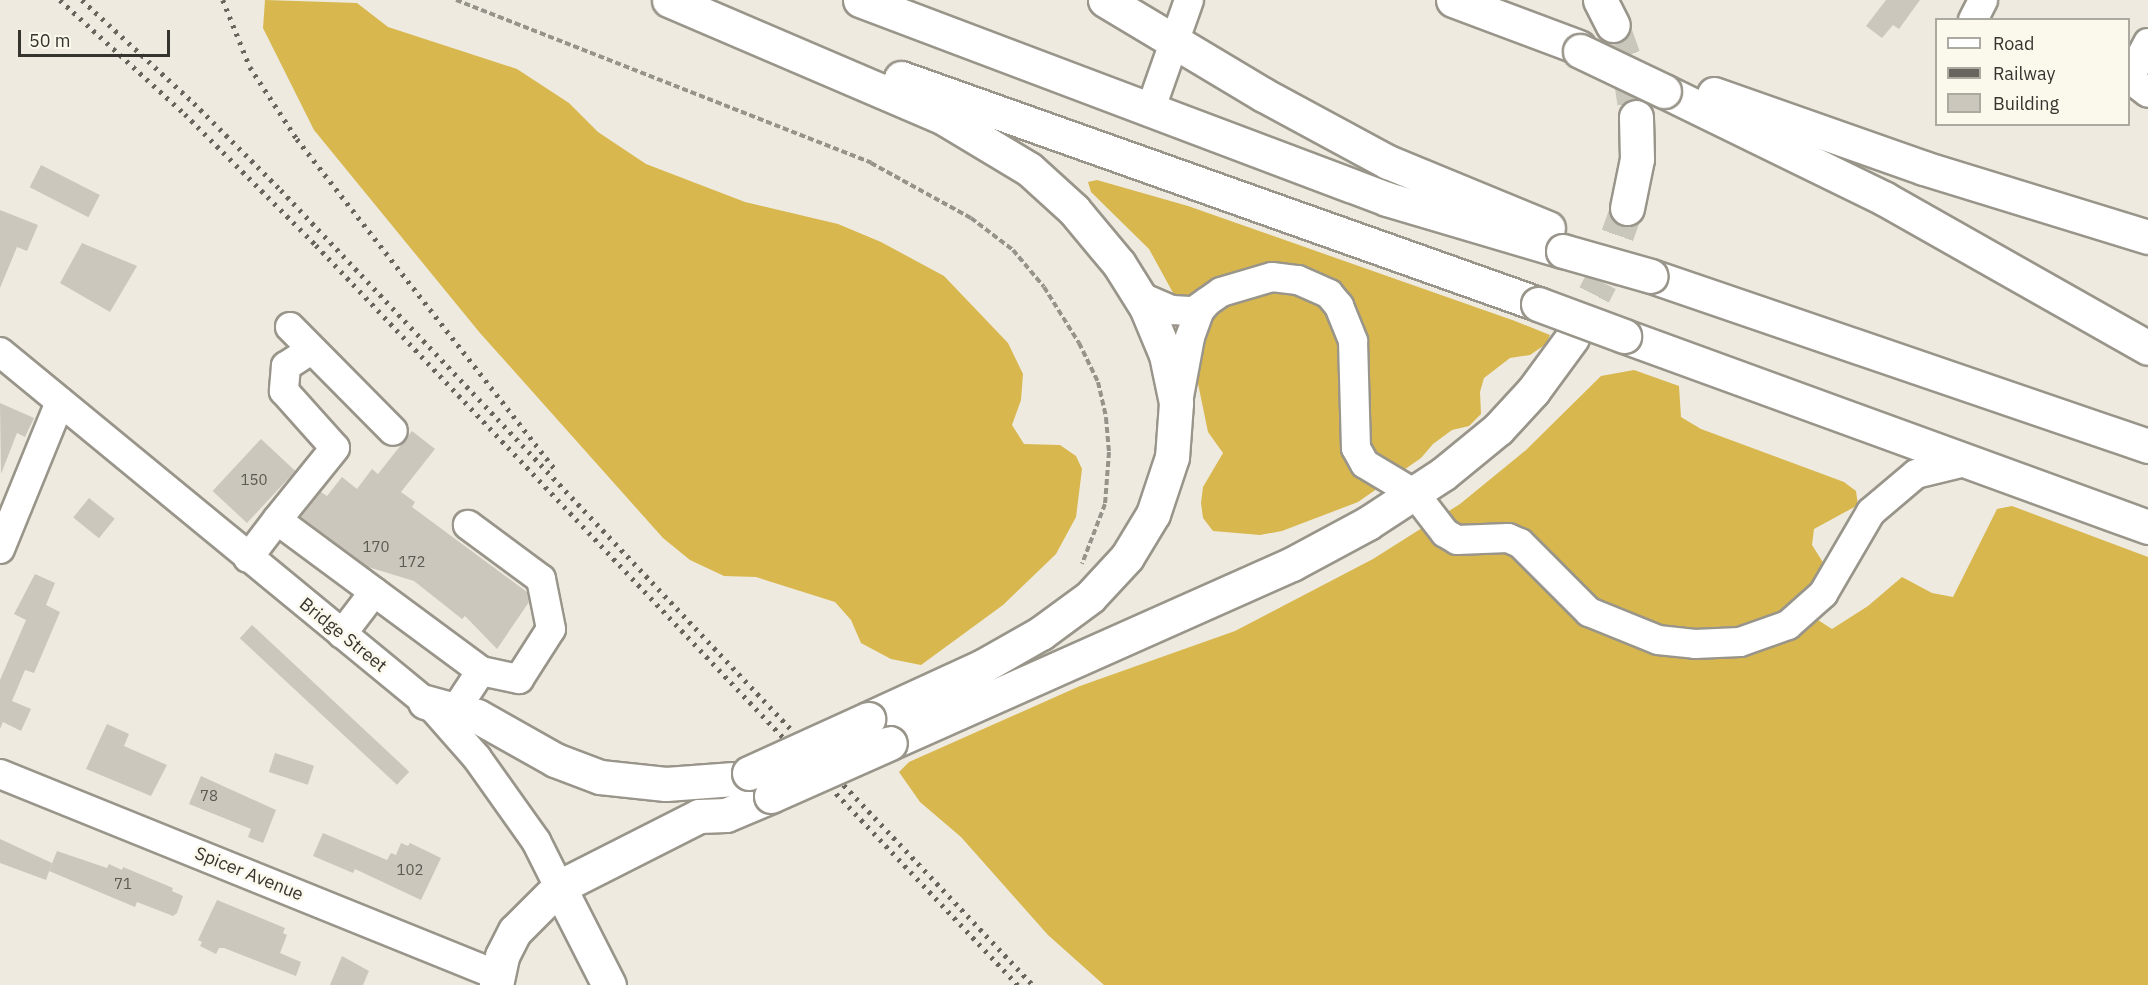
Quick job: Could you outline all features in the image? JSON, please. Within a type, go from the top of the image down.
[{"type":"main road","points":[[669,0],[924,109],[1003,152],[1039,177],[1074,210],[1141,297],[1166,355],[1176,411],[1171,466],[1153,514],[1132,550],[1098,589],[1067,616],[1013,651],[741,776],[712,793],[699,816]]},
{"type":"main road","points":[[679,0],[1538,304],[2148,527]]},
{"type":"main road","points":[[860,0],[1152,108],[1387,199],[1566,244]]},
{"type":"main road","points":[[1105,0],[1174,42],[1388,162],[1566,244],[1639,272],[1768,314],[2148,446]]},
{"type":"main road","points":[[1454,0],[1662,83],[1924,168],[2148,237]]},
{"type":"main road","points":[[1662,83],[1868,190],[2148,348]]},
{"type":"main road","points":[[1627,208],[1637,159],[1636,117]]},
{"type":"main road","points":[[1768,314],[1841,321],[2148,425]]},
{"type":"main road","points":[[497,980],[514,931],[559,887],[699,816],[726,815],[771,796],[1292,564],[1415,494],[1498,429],[1533,391],[1572,338]]},
{"type":"main road","points":[[425,702],[456,709],[489,722],[555,760],[600,777],[666,784],[741,776]]},
{"type":"main road","name":"Bridge Street","points":[[559,887],[609,985]]},
{"type":"street","points":[[1152,108],[1189,0]]},
{"type":"street","points":[[1974,18],[1983,0]]},
{"type":"street","points":[[2130,76],[2148,43]]},
{"type":"street","points":[[2130,79],[2148,93]]},
{"type":"street","points":[[1141,297],[1172,310],[1194,311],[1239,285],[1272,277],[1298,280],[1329,294],[1339,306],[1353,341],[1360,457],[1365,464],[1415,494],[1426,513],[1456,540],[1508,538],[1520,543],[1577,602],[1607,621],[1658,640],[1718,644],[1755,638],[1788,625],[1823,594],[1871,512],[1916,474],[1947,463],[1969,460]]},
{"type":"street","points":[[1176,411],[1190,337],[1200,310],[1208,302]]},
{"type":"street","points":[[290,327],[393,431]]},
{"type":"street","points":[[248,558],[335,448],[284,391],[286,366],[311,350]]},
{"type":"street","name":"Bridge Street","points":[[0,352],[425,702],[477,758],[536,841],[559,887]]},
{"type":"street","points":[[0,549],[60,402]]},
{"type":"street","points":[[277,520],[481,671],[519,679],[551,629],[542,579],[468,525]]},
{"type":"street","points":[[342,634],[374,592]]},
{"type":"street","points":[[456,709],[481,671]]},
{"type":"street","name":"Spicer Avenue","points":[[0,774],[497,980]]},
{"type":"path","points":[[456,0],[877,165],[971,218],[1013,250],[1044,287],[1079,343],[1098,382],[1106,418],[1109,452],[1105,504],[1090,550],[1076,573]]},
{"type":"shaded area","points":[[265,0],[357,3],[388,27],[517,69],[569,103],[598,132],[646,164],[745,202],[838,224],[881,242],[944,276],[1008,343],[1023,374],[1021,400],[1012,425],[1024,444],[1060,445],[1076,456],[1082,469],[1076,517],[1056,554],[1003,605],[921,665],[891,659],[861,643],[851,620],[835,602],[756,577],[724,576],[690,560],[663,538],[480,333],[314,130],[263,28]]},
{"type":"shaded area","points":[[1097,180],[1188,206],[1550,335],[1546,344],[1530,355],[1510,358],[1484,378],[1480,392],[1481,414],[1469,426],[1452,430],[1433,444],[1421,458],[1358,502],[1282,531],[1260,535],[1213,531],[1203,518],[1201,503],[1203,487],[1223,453],[1208,432],[1183,311],[1149,249],[1091,192],[1088,182]]},
{"type":"shaded area","points":[[1634,370],[1679,386],[1681,417],[1701,429],[1844,482],[1856,491],[1858,505],[1814,529],[1812,545],[1824,564],[1809,606],[1818,620],[1832,629],[1868,606],[1902,577],[1932,593],[1953,597],[1997,509],[2012,506],[2148,557],[2148,985],[1104,985],[1048,935],[961,837],[920,802],[899,772],[909,762],[1080,686],[1235,631],[1373,559],[1460,504],[1526,450],[1601,376]]},
{"type":"building","points":[[1886,0],[1920,0],[1899,29],[1893,25],[1882,38],[1866,26]]},
{"type":"building","points":[[41,165],[100,195],[88,217],[30,187]]},
{"type":"building","points":[[0,210],[38,225],[27,251],[17,247],[0,288]]},
{"type":"building","points":[[82,243],[137,266],[110,312],[60,283]]},
{"type":"building","points":[[0,403],[34,418],[25,437],[17,433],[1,474]]},
{"type":"building","points":[[412,431],[435,449],[401,492],[415,502],[412,507],[527,592],[529,602],[497,649],[465,616],[462,619],[414,581],[368,567],[301,517],[321,492],[327,496],[342,477],[357,489],[372,469],[378,474]]},
{"type":"building","points":[[261,439],[295,471],[247,523],[213,491]]},
{"type":"building","points":[[89,498],[115,519],[99,538],[73,517]]},
{"type":"building","points":[[35,574],[55,583],[46,605],[60,612],[34,673],[25,670],[12,701],[31,709],[21,731],[3,722],[0,729],[0,680],[26,620],[14,614]]},
{"type":"building","points":[[252,625],[409,772],[397,785],[240,638]]},
{"type":"building","points":[[107,724],[129,734],[124,746],[167,765],[151,796],[86,769]]},
{"type":"building","points":[[275,753],[314,766],[308,785],[269,772]]},
{"type":"building","points":[[201,776],[276,810],[263,843],[248,837],[251,829],[189,804]]},
{"type":"building","points":[[323,833],[387,860],[391,853],[396,855],[401,843],[408,846],[410,843],[441,858],[421,900],[355,869],[353,873],[313,856]]},
{"type":"building","points":[[0,839],[52,863],[46,880],[0,863]]},
{"type":"building","points":[[57,851],[107,868],[109,864],[122,870],[123,867],[173,888],[172,891],[183,896],[177,913],[173,916],[137,902],[135,907],[49,871]]},
{"type":"building","points":[[217,900],[285,928],[283,933],[287,935],[280,953],[301,962],[296,976],[224,948],[219,948],[216,954],[200,946],[202,942],[198,940]]},
{"type":"building","points":[[342,956],[369,971],[363,985],[330,985]]},
{"type":"tunnel","points":[[1613,25],[1629,70],[1636,117]]},
{"type":"tunnel","points":[[1572,338],[1601,281],[1627,208]]},
{"type":"railway","points":[[60,0],[185,114],[316,245],[1018,985]]},
{"type":"railway","points":[[82,0],[194,103],[281,190],[1033,985]]},
{"type":"railway","points":[[223,0],[250,67],[297,139],[555,469]]}]
